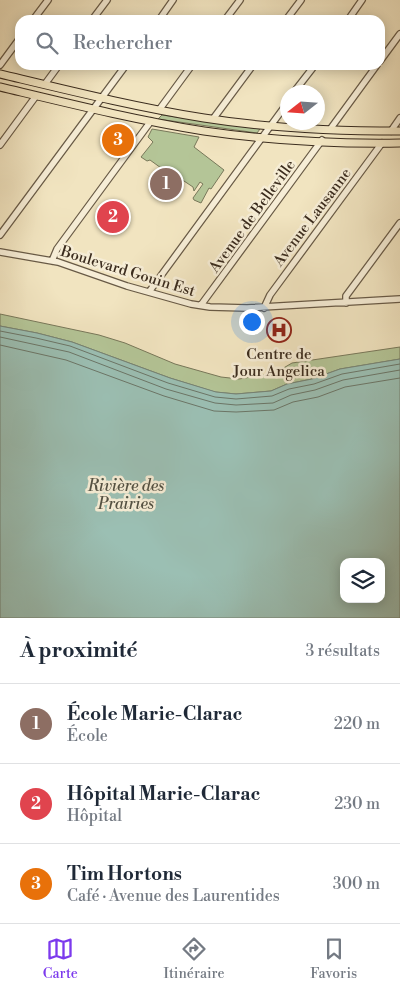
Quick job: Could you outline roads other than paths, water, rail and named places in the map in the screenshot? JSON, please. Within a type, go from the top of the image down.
[{"type":"main road","points":[[0,74],[102,98],[213,119],[271,125],[400,131]]},
{"type":"main road","points":[[0,87],[151,121],[205,131],[262,137],[400,143]]},
{"type":"street","points":[[37,15],[48,0]]},
{"type":"street","points":[[96,15],[107,0]]},
{"type":"street","points":[[162,15],[173,0]]},
{"type":"street","points":[[229,15],[240,0]]},
{"type":"street","points":[[290,15],[301,0]]},
{"type":"street","points":[[352,15],[362,0]]},
{"type":"street","points":[[385,54],[400,34]]},
{"type":"street","points":[[0,65],[15,45]]},
{"type":"street","points":[[45,84],[55,70]]},
{"type":"street","points":[[0,236],[122,70]]},
{"type":"street","points":[[160,110],[188,70]]},
{"type":"street","points":[[213,119],[249,70]]},
{"type":"street","points":[[299,85],[310,70]]},
{"type":"street","points":[[331,128],[373,70]]},
{"type":"street","points":[[0,145],[36,96]]},
{"type":"street","points":[[149,292],[280,113]]},
{"type":"street","points":[[391,130],[400,118]]},
{"type":"street","points":[[52,261],[58,247],[151,121]]},
{"type":"street","name":"Avenue de Belleville","points":[[201,306],[322,140]]},
{"type":"street","name":"Avenue Lausanne","points":[[264,308],[270,295],[382,143]]},
{"type":"street","points":[[346,303],[346,296],[400,223]]},
{"type":"street","name":"Boulevard Gouin Est","points":[[0,252],[52,261],[92,275],[201,306],[264,308],[400,299]]},
{"type":"water","name":"Rivière des Prairies","points":[[0,326],[72,342],[170,378],[216,392],[236,394],[271,391],[287,384],[312,379],[340,369],[400,359],[400,618],[0,618]]},
{"type":"place","name":"Tim Hortons","points":[[118,140]]},
{"type":"place","name":"École Marie-Clarac","points":[[166,184]]},
{"type":"place","name":"Hôpital Marie-Clarac","points":[[113,217]]},
{"type":"place","name":"Centre de Jour Angelica","points":[[279,330]]}]
